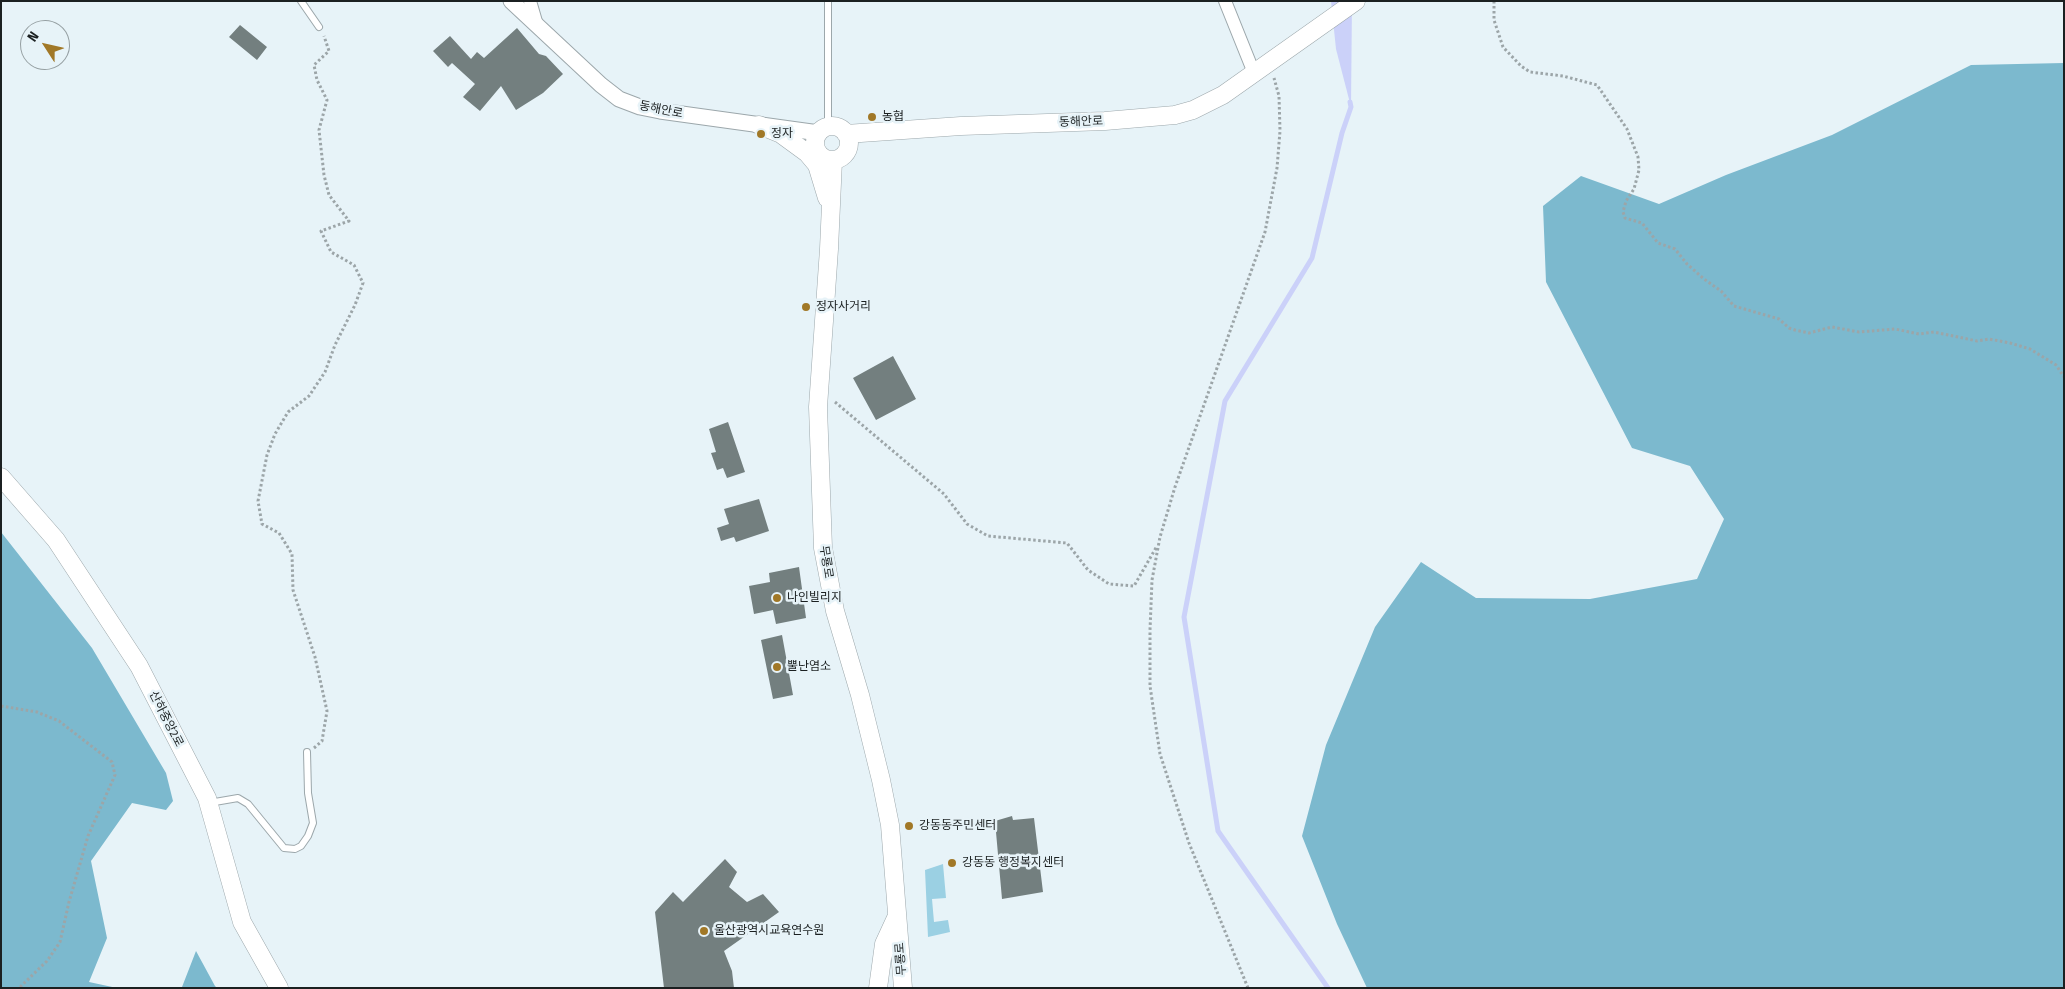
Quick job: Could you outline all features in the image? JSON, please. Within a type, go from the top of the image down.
[{"type":"main road","name":"동해안로","points":[[846,134],[961,126],[1105,121],[1166,116],[1193,110],[1236,87],[1356,1]]},
{"type":"main road","points":[[759,125],[781,134],[807,153],[817,165],[830,207]]},
{"type":"main road","points":[[838,127],[846,134],[849,141],[847,151],[842,156],[833,160],[823,157],[816,149],[816,140],[824,130],[838,127]]},
{"type":"main road","name":"무룡로","points":[[833,160],[818,407],[823,548],[835,612],[860,695],[881,780],[891,833],[903,988]]},
{"type":"main road","name":"산하중앙2로","points":[[1,477],[56,540],[140,666],[208,803],[242,922],[279,988]]},
{"type":"main road","points":[[878,988],[884,944],[897,915]]},
{"type":"street","name":"동해안로","points":[[511,1],[601,85],[619,99],[640,107],[759,125],[824,130]]},
{"type":"street","points":[[530,1],[537,24]]},
{"type":"street","points":[[1225,1],[1254,73]]},
{"type":"lane","points":[[300,1],[319,28]]},
{"type":"lane","points":[[824,130],[828,1]]},
{"type":"lane","points":[[208,803],[238,798],[248,804],[284,848],[295,849],[301,846],[308,836],[313,823],[308,794],[307,752]]},
{"type":"path","points":[[1494,1],[1494,20],[1503,47],[1521,66],[1530,72],[1563,76],[1597,85],[1627,129],[1638,157],[1639,170],[1634,189],[1626,201],[1623,212],[1625,218],[1642,224],[1658,244],[1675,249],[1687,264],[1704,280],[1721,291],[1734,306],[1779,319],[1789,328],[1809,333],[1832,327],[1858,332],[1895,328],[1919,334],[1934,332],[1976,341],[1989,339],[2010,343],[2030,349],[2056,364],[2064,377]]},
{"type":"path","points":[[307,752],[322,741],[328,711],[315,657],[293,590],[292,554],[279,533],[262,524],[258,501],[267,455],[275,434],[288,412],[309,396],[325,372],[363,283],[354,265],[331,252],[321,231],[349,221],[329,195],[324,175],[319,130],[327,100],[317,80],[314,65],[329,52],[326,40],[319,28]]},
{"type":"path","points":[[1248,988],[1189,843],[1160,754],[1150,686],[1152,580],[1159,544],[1175,487],[1265,232],[1277,168],[1280,131],[1279,96],[1269,63]]},
{"type":"path","points":[[819,388],[944,494],[968,524],[988,536],[1067,543],[1088,570],[1109,584],[1134,586],[1159,544]]},
{"type":"path","points":[[1,706],[37,712],[59,721],[112,762],[115,775],[88,836],[69,902],[60,942],[47,961],[19,988]]},
{"type":"shaded area","points":[[1331,1],[1352,1],[1351,107],[1336,49]]},
{"type":"shaded area","points":[[2064,63],[2064,988],[1367,988],[1337,924],[1302,836],[1326,745],[1375,627],[1421,562],[1476,598],[1590,599],[1697,579],[1724,519],[1690,466],[1632,448],[1546,282],[1543,206],[1581,176],[1659,204],[1726,175],[1832,135],[1971,65]]},
{"type":"shaded area","points":[[1,532],[92,648],[166,773],[173,801],[166,810],[132,803],[91,861],[107,938],[89,982],[117,988],[1,988]]},
{"type":"shaded area","points":[[943,864],[946,898],[932,899],[934,922],[948,920],[950,932],[928,937],[925,870]]},
{"type":"shaded area","points":[[196,951],[217,988],[179,988],[182,987]]},
{"type":"building","points":[[240,25],[267,47],[257,60],[229,37]]},
{"type":"building","points":[[517,28],[539,54],[546,56],[563,74],[543,93],[516,110],[501,86],[480,111],[463,97],[475,84],[452,63],[448,67],[433,51],[450,36],[471,59],[477,52],[484,58]]},
{"type":"building","points":[[893,356],[916,399],[876,420],[853,378]]},
{"type":"building","points":[[728,422],[745,472],[727,478],[723,468],[717,470],[711,453],[716,452],[709,429]]},
{"type":"building","points":[[759,499],[769,531],[736,542],[734,537],[721,541],[717,528],[729,524],[724,509]]},
{"type":"building","name":"나인빌리지","points":[[799,567],[806,618],[776,624],[773,610],[754,614],[749,586],[770,582],[769,573]]},
{"type":"building","name":"뿔난염소","points":[[782,635],[793,695],[773,699],[761,640]]},
{"type":"building","name":"강동동 행정복지센터","points":[[1012,816],[1013,820],[1034,818],[1043,892],[1002,899],[995,821]]},
{"type":"building","name":"울산광역시교육연수원","points":[[725,859],[737,872],[729,887],[747,902],[763,894],[779,912],[724,951],[732,971],[734,988],[664,988],[655,912],[673,892],[683,902]]},
{"type":"waterway","points":[[1328,988],[1218,831],[1184,617],[1225,401],[1312,258],[1342,133],[1351,107],[1350,102]]},
{"type":"place","name":"농협","points":[[872,117]]},
{"type":"place","name":"정자","points":[[761,134]]},
{"type":"place","name":"정자사거리","points":[[806,307]]},
{"type":"place","name":"나인빌리지","points":[[777,598]]},
{"type":"place","name":"뿔난염소","points":[[777,667]]},
{"type":"place","name":"강동동주민센터","points":[[909,826]]},
{"type":"place","name":"강동동 행정복지센터","points":[[952,863]]},
{"type":"place","name":"울산광역시교육연수원","points":[[704,931]]}]
